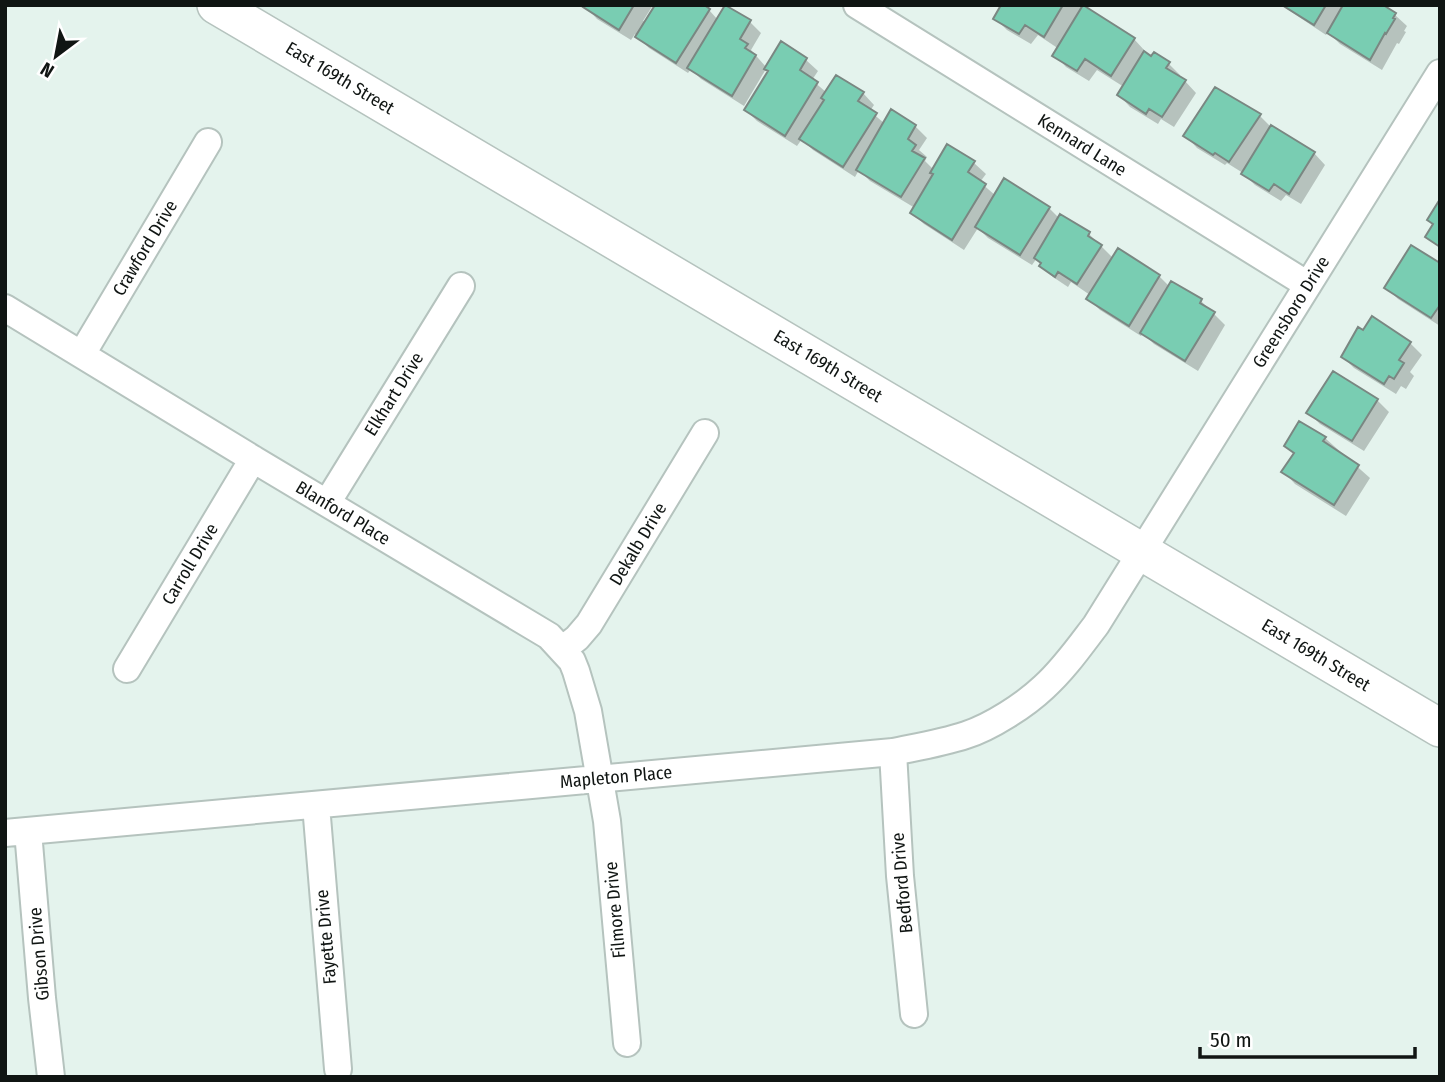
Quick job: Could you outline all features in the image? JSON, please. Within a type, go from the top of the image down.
[{"type":"street","name":"East 169th Street","points":[[216,5],[1440,728]]},
{"type":"street","name":"Kennard Lane","points":[[857,5],[1308,285]]},
{"type":"street","name":"Greensboro Drive","points":[[1141,551],[1440,73]]},
{"type":"street","name":"Crawford Drive","points":[[82,354],[208,142]]},
{"type":"street","name":"Elkhart Drive","points":[[327,503],[461,286]]},
{"type":"street","name":"Blanford Place","points":[[5,308],[549,636],[563,649],[576,671],[588,711],[599,778]]},
{"type":"street","name":"Dekalb Drive","points":[[563,649],[590,624],[705,433]]},
{"type":"street","name":"Carroll Drive","points":[[127,668],[253,459]]},
{"type":"street","name":"Mapleton Place","points":[[17,832],[892,752],[931,745],[969,735],[1003,718],[1044,687],[1096,625],[1141,551]]},
{"type":"street","name":"Bedford Drive","points":[[892,752],[900,876],[914,1014]]},
{"type":"street","name":"Filmore Drive","points":[[599,778],[607,821],[627,1042]]},
{"type":"street","name":"Fayette Drive","points":[[316,805],[338,1069]]},
{"type":"street","name":"Gibson Drive","points":[[17,832],[51,1077]]},
{"type":"building","points":[[634,5],[619,30],[583,7]]},
{"type":"building","points":[[655,5],[704,5],[710,9],[676,63],[635,37]]},
{"type":"building","points":[[725,5],[751,20],[740,39],[748,44],[745,48],[756,55],[732,96],[687,68]]},
{"type":"building","points":[[1001,5],[1063,5],[1044,37],[1025,25],[1019,34],[993,19]]},
{"type":"building","points":[[1083,5],[1135,38],[1111,76],[1085,59],[1077,71],[1052,56]]},
{"type":"building","points":[[1282,5],[1326,5],[1314,25]]},
{"type":"building","points":[[1343,5],[1383,5],[1396,13],[1370,60],[1327,33]]},
{"type":"building","points":[[781,41],[807,58],[800,70],[818,82],[785,136],[744,110],[768,71],[764,69]]},
{"type":"building","points":[[1144,51],[1151,56],[1154,52],[1170,62],[1166,68],[1186,80],[1162,117],[1149,109],[1146,114],[1117,95]]},
{"type":"building","points":[[836,75],[864,92],[858,101],[877,113],[843,167],[799,139],[824,100],[821,98]]},
{"type":"building","points":[[1215,87],[1261,114],[1229,162],[1183,136]]},
{"type":"building","points":[[891,109],[916,125],[908,139],[916,145],[912,151],[925,158],[901,197],[856,170]]},
{"type":"building","points":[[1271,125],[1315,152],[1289,194],[1274,184],[1269,191],[1241,174]]},
{"type":"building","points":[[947,144],[975,161],[968,172],[986,184],[952,240],[910,213]]},
{"type":"building","points":[[1004,178],[1050,207],[1020,255],[975,227]]},
{"type":"building","points":[[1440,199],[1440,247],[1425,237],[1433,224],[1427,220]]},
{"type":"building","points":[[1060,214],[1090,232],[1088,236],[1102,245],[1077,284],[1058,272],[1055,277],[1039,266],[1041,263],[1034,258]]},
{"type":"building","points":[[1411,245],[1440,263],[1440,305],[1431,318],[1384,288]]},
{"type":"building","points":[[1118,248],[1160,275],[1129,326],[1086,299]]},
{"type":"building","points":[[1171,281],[1202,299],[1200,303],[1215,312],[1185,361],[1140,333]]},
{"type":"building","points":[[1372,316],[1411,342],[1399,360],[1404,363],[1394,379],[1389,376],[1384,384],[1341,357],[1358,327],[1363,330]]},
{"type":"building","points":[[1333,371],[1378,399],[1352,441],[1306,413]]},
{"type":"building","points":[[1299,421],[1326,437],[1323,441],[1359,465],[1334,505],[1281,472],[1294,453],[1284,446]]}]
